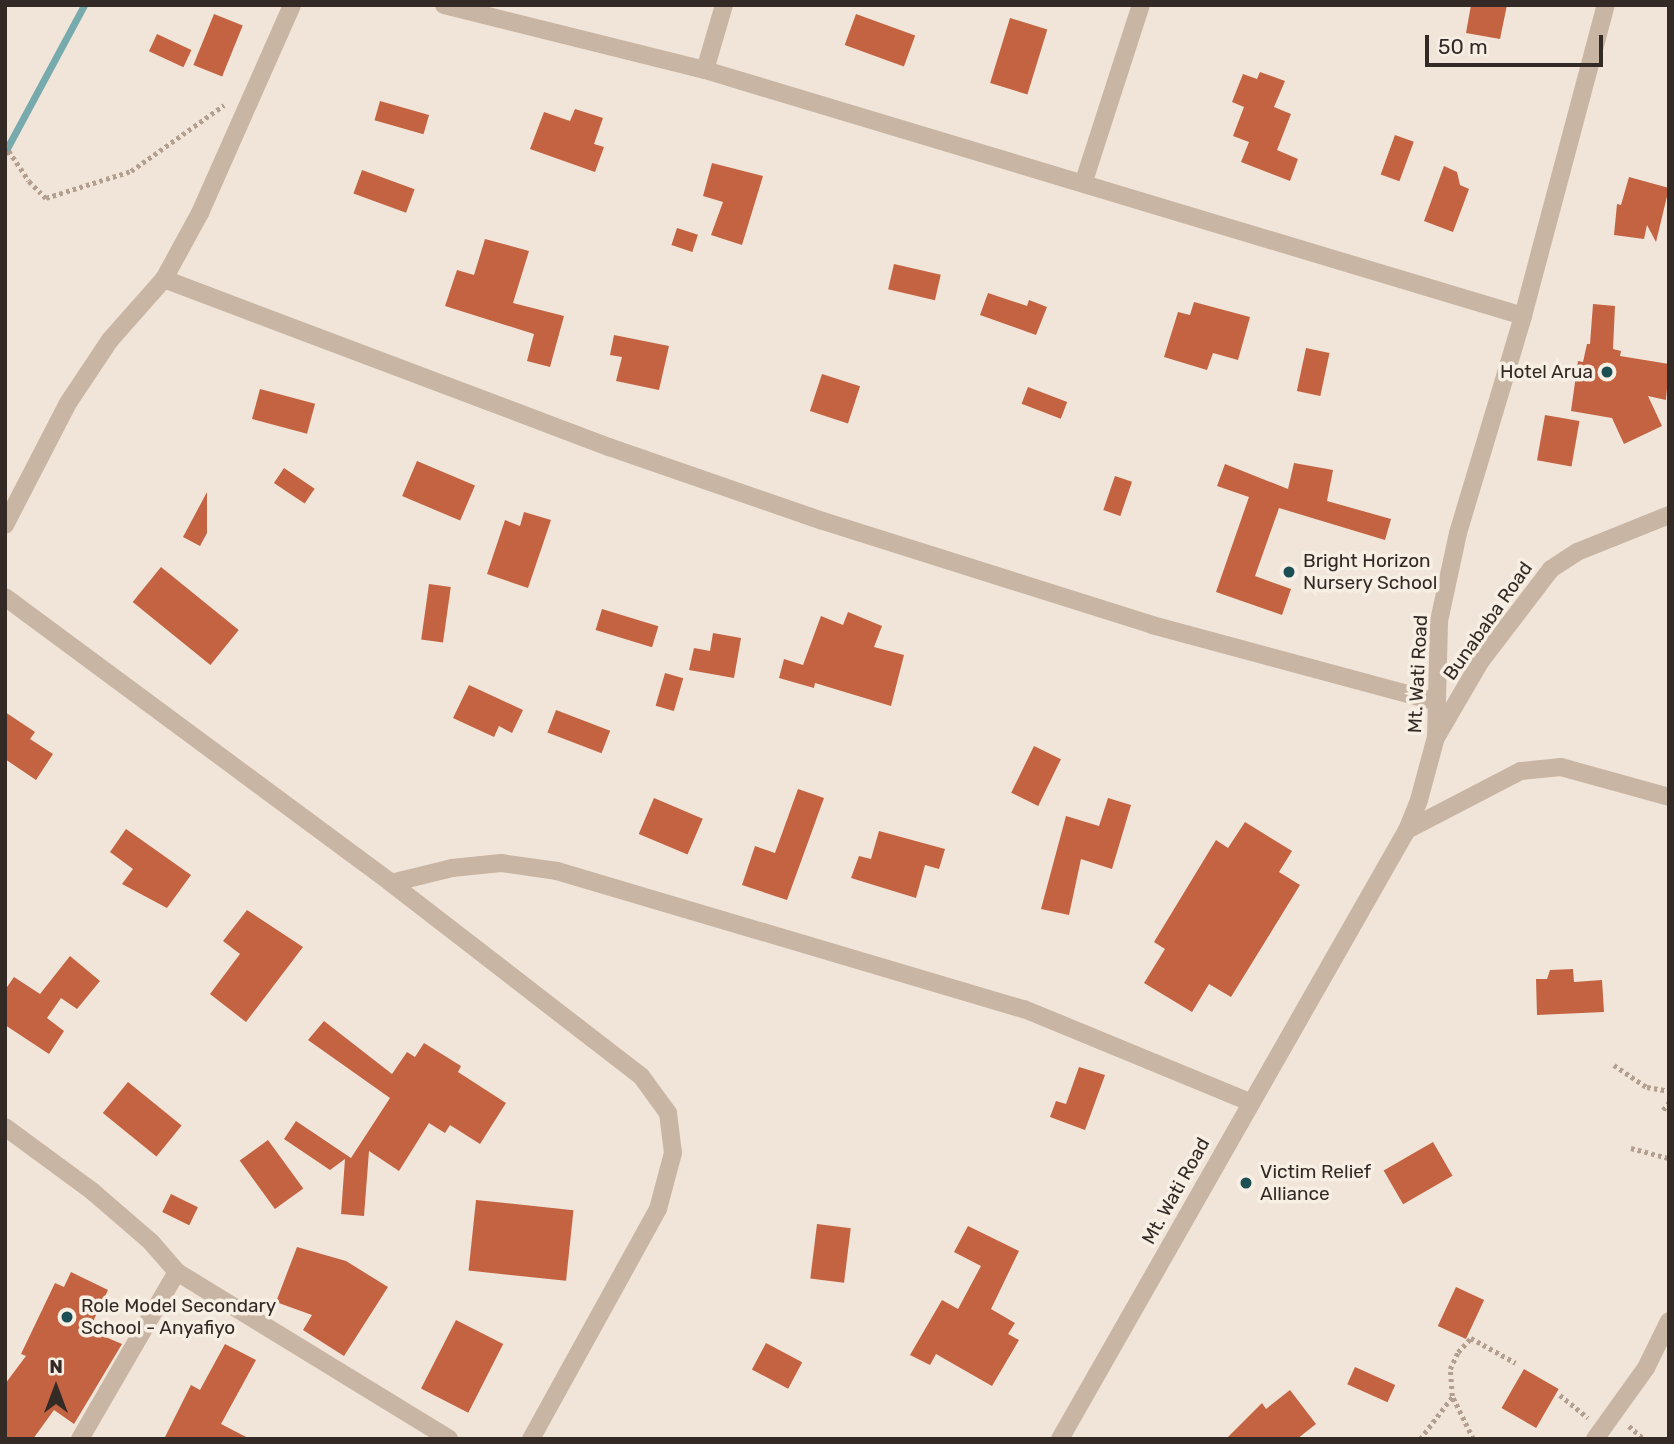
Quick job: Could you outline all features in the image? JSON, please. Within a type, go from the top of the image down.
[{"type":"street","points":[[5,525],[68,403],[110,340],[164,279],[200,213],[292,5]]},
{"type":"street","points":[[444,5],[705,70],[1084,181],[1523,316]]},
{"type":"street","points":[[705,70],[724,5]]},
{"type":"street","points":[[1084,181],[1141,5]]},
{"type":"street","name":"Mt. Wati Road","points":[[1060,1439],[1407,830],[1436,737],[1439,621],[1458,533],[1523,316],[1606,5]]},
{"type":"street","points":[[164,279],[608,447],[823,521],[1152,625],[1437,702]]},
{"type":"street","name":"Bunababa Road","points":[[1436,737],[1480,662],[1551,569],[1577,552],[1669,515]]},
{"type":"street","points":[[5,597],[391,884],[641,1076],[668,1113],[673,1153],[658,1209],[531,1439]]},
{"type":"street","points":[[1407,830],[1521,771],[1561,767],[1669,797]]},
{"type":"street","points":[[391,884],[452,868],[501,863],[557,871],[1024,1009],[1250,1102]]},
{"type":"street","points":[[5,1127],[92,1191],[150,1242],[177,1272],[449,1439]]},
{"type":"street","points":[[80,1439],[177,1272]]},
{"type":"street","points":[[1598,1435],[1646,1368],[1669,1321]]},
{"type":"path","points":[[5,145],[29,181],[47,198],[131,171],[229,102]]},
{"type":"path","points":[[1614,1065],[1647,1087],[1669,1091]]},
{"type":"path","points":[[1663,1110],[1669,1102]]},
{"type":"path","points":[[1631,1148],[1669,1158]]},
{"type":"path","points":[[1473,1439],[1452,1396],[1450,1369],[1471,1338],[1516,1363]]},
{"type":"path","points":[[1560,1395],[1598,1435]]},
{"type":"path","points":[[1420,1439],[1452,1396]]},
{"type":"building","points":[[1471,5],[1507,5],[1500,39],[1466,33]]},
{"type":"building","points":[[214,14],[243,26],[222,77],[193,65]]},
{"type":"building","points":[[856,14],[915,36],[904,67],[845,45]]},
{"type":"building","points":[[1010,18],[1047,29],[1027,94],[990,83]]},
{"type":"building","points":[[157,34],[191,50],[183,67],[149,51]]},
{"type":"building","points":[[1260,72],[1285,81],[1274,107],[1291,114],[1277,150],[1298,159],[1290,181],[1241,162],[1249,142],[1233,136],[1244,107],[1232,102],[1243,74],[1257,79]]},
{"type":"building","points":[[380,101],[429,115],[424,134],[374,120]]},
{"type":"building","points":[[575,109],[603,118],[594,144],[604,147],[595,172],[530,149],[544,112],[570,121]]},
{"type":"building","points":[[1395,135],[1414,142],[1399,181],[1381,174]]},
{"type":"building","points":[[712,163],[763,176],[742,245],[711,235],[723,202],[703,196]]},
{"type":"building","points":[[1444,166],[1457,172],[1460,185],[1469,189],[1453,232],[1424,221]]},
{"type":"building","points":[[362,170],[415,189],[406,213],[353,193]]},
{"type":"building","points":[[1629,177],[1669,188],[1656,242],[1647,225],[1644,239],[1614,235],[1617,204],[1621,205]]},
{"type":"building","points":[[677,228],[698,235],[692,252],[671,245]]},
{"type":"building","points":[[485,239],[529,251],[513,303],[564,316],[550,367],[527,361],[534,334],[445,306],[457,270],[474,275]]},
{"type":"building","points":[[894,264],[941,275],[935,300],[888,289]]},
{"type":"building","points":[[988,293],[1027,306],[1029,300],[1047,307],[1036,335],[980,315]]},
{"type":"building","points":[[1194,302],[1250,317],[1238,360],[1213,353],[1207,370],[1164,357],[1178,312],[1190,315]]},
{"type":"building","points":[[1593,304],[1615,306],[1613,349],[1621,351],[1620,356],[1669,364],[1666,400],[1648,396],[1662,426],[1624,444],[1612,418],[1571,411],[1578,361],[1583,362],[1587,344],[1590,344]]},
{"type":"building","points":[[614,335],[669,346],[659,390],[616,381],[622,357],[610,355]]},
{"type":"building","points":[[1306,348],[1329,353],[1320,396],[1297,391]]},
{"type":"building","points":[[822,374],[860,386],[848,423],[810,411]]},
{"type":"building","points":[[1028,387],[1067,402],[1061,419],[1022,404]]},
{"type":"building","points":[[260,389],[315,404],[307,434],[252,419]]},
{"type":"building","points":[[1545,415],[1579,421],[1571,466],[1537,460]]},
{"type":"building","points":[[417,461],[475,486],[460,521],[402,496]]},
{"type":"building","points":[[1294,463],[1333,470],[1327,501],[1391,519],[1385,540],[1279,508],[1255,576],[1291,589],[1282,615],[1216,592],[1249,497],[1217,486],[1225,464],[1288,489]]},
{"type":"building","points":[[284,468],[315,489],[305,504],[274,483]]},
{"type":"building","points":[[1115,476],[1132,482],[1120,516],[1103,510]]},
{"type":"building","points":[[207,492],[207,533],[200,546],[183,537]]},
{"type":"building","points":[[524,512],[551,520],[528,588],[487,574],[505,520],[520,526]]},
{"type":"building","points":[[161,567],[239,630],[210,665],[133,602]]},
{"type":"building","points":[[429,584],[451,587],[443,643],[421,639]]},
{"type":"building","points":[[602,609],[658,626],[652,647],[596,630]]},
{"type":"building","points":[[848,612],[882,626],[874,647],[904,655],[891,706],[815,683],[814,688],[779,678],[784,659],[803,665],[821,616],[843,625]]},
{"type":"building","points":[[713,633],[741,638],[734,678],[689,670],[694,648],[710,651]]},
{"type":"building","points":[[665,673],[683,678],[674,711],[656,706]]},
{"type":"building","points":[[469,685],[523,710],[512,733],[499,726],[494,737],[453,718]]},
{"type":"building","points":[[556,710],[610,731],[602,753],[547,732]]},
{"type":"building","points":[[5,712],[35,732],[30,739],[53,754],[36,780],[5,759]]},
{"type":"building","points":[[1034,746],[1061,759],[1038,806],[1011,793]]},
{"type":"building","points":[[798,789],[824,798],[787,900],[742,885],[755,846],[775,853]]},
{"type":"building","points":[[654,798],[703,819],[688,855],[639,834]]},
{"type":"building","points":[[1108,798],[1131,805],[1112,869],[1081,859],[1069,915],[1041,909],[1066,816],[1099,826]]},
{"type":"building","points":[[1245,822],[1292,851],[1279,872],[1300,885],[1231,997],[1209,984],[1192,1012],[1144,983],[1165,949],[1154,942],[1216,840],[1228,848]]},
{"type":"building","points":[[126,829],[191,875],[167,908],[122,884],[133,869],[110,852]]},
{"type":"building","points":[[879,831],[945,849],[939,869],[925,865],[916,898],[851,878],[859,856],[871,859]]},
{"type":"building","points":[[247,910],[303,947],[246,1022],[210,994],[240,954],[223,941]]},
{"type":"building","points":[[70,956],[100,981],[77,1009],[61,998],[47,1018],[64,1031],[49,1054],[5,1025],[5,990],[14,977],[40,994]]},
{"type":"building","points":[[1573,969],[1574,982],[1602,980],[1604,1012],[1537,1015],[1536,979],[1547,979],[1550,970]]},
{"type":"building","points":[[324,1021],[392,1074],[407,1052],[415,1057],[424,1043],[461,1066],[458,1072],[506,1103],[480,1144],[450,1125],[445,1133],[429,1123],[399,1171],[369,1151],[364,1216],[341,1214],[345,1159],[330,1170],[284,1139],[296,1121],[351,1158],[390,1098],[308,1040]]},
{"type":"building","points":[[1079,1067],[1105,1075],[1085,1130],[1050,1117],[1056,1101],[1066,1104]]},
{"type":"building","points":[[128,1082],[182,1125],[156,1157],[103,1113]]},
{"type":"building","points":[[268,1140],[303,1189],[275,1209],[240,1161]]},
{"type":"building","points":[[1433,1142],[1452,1176],[1403,1204],[1384,1170]]},
{"type":"building","points":[[171,1194],[198,1207],[189,1225],[162,1212]]},
{"type":"building","points":[[476,1200],[573,1210],[566,1281],[469,1271]]},
{"type":"building","points":[[817,1224],[851,1228],[844,1283],[810,1279]]},
{"type":"building","points":[[968,1226],[1019,1251],[991,1309],[1015,1323],[1008,1334],[1019,1340],[992,1386],[936,1354],[930,1365],[910,1355],[942,1300],[958,1309],[981,1266],[954,1252]]},
{"type":"building","points":[[297,1247],[346,1261],[388,1287],[344,1356],[303,1330],[312,1315],[276,1302]]},
{"type":"building","points":[[71,1272],[108,1290],[89,1330],[122,1344],[74,1424],[54,1410],[33,1439],[5,1439],[5,1384],[26,1356],[21,1354],[55,1283],[64,1287]]},
{"type":"building","points":[[1456,1287],[1484,1300],[1466,1339],[1438,1326]]},
{"type":"building","points":[[456,1320],[503,1344],[468,1413],[421,1389]]},
{"type":"building","points":[[766,1343],[802,1362],[788,1389],[752,1369]]},
{"type":"building","points":[[225,1344],[256,1360],[221,1424],[250,1439],[164,1439],[191,1385],[200,1390]]},
{"type":"building","points":[[1355,1367],[1395,1385],[1387,1402],[1347,1384]]},
{"type":"building","points":[[1524,1369],[1559,1389],[1536,1428],[1502,1408]]},
{"type":"building","points":[[1290,1390],[1316,1424],[1297,1439],[1226,1439],[1262,1403],[1266,1409]]},
{"type":"waterway","points":[[5,152],[84,5]]},
{"type":"place","name":"Hotel Arua","points":[[1607,372]]},
{"type":"place","name":"Bright Horizon Nursery School","points":[[1289,572]]},
{"type":"place","name":"Victim Relief Alliance","points":[[1246,1183]]},
{"type":"place","name":"Role Model Secondary School - Anyafiyo","points":[[67,1317]]}]
